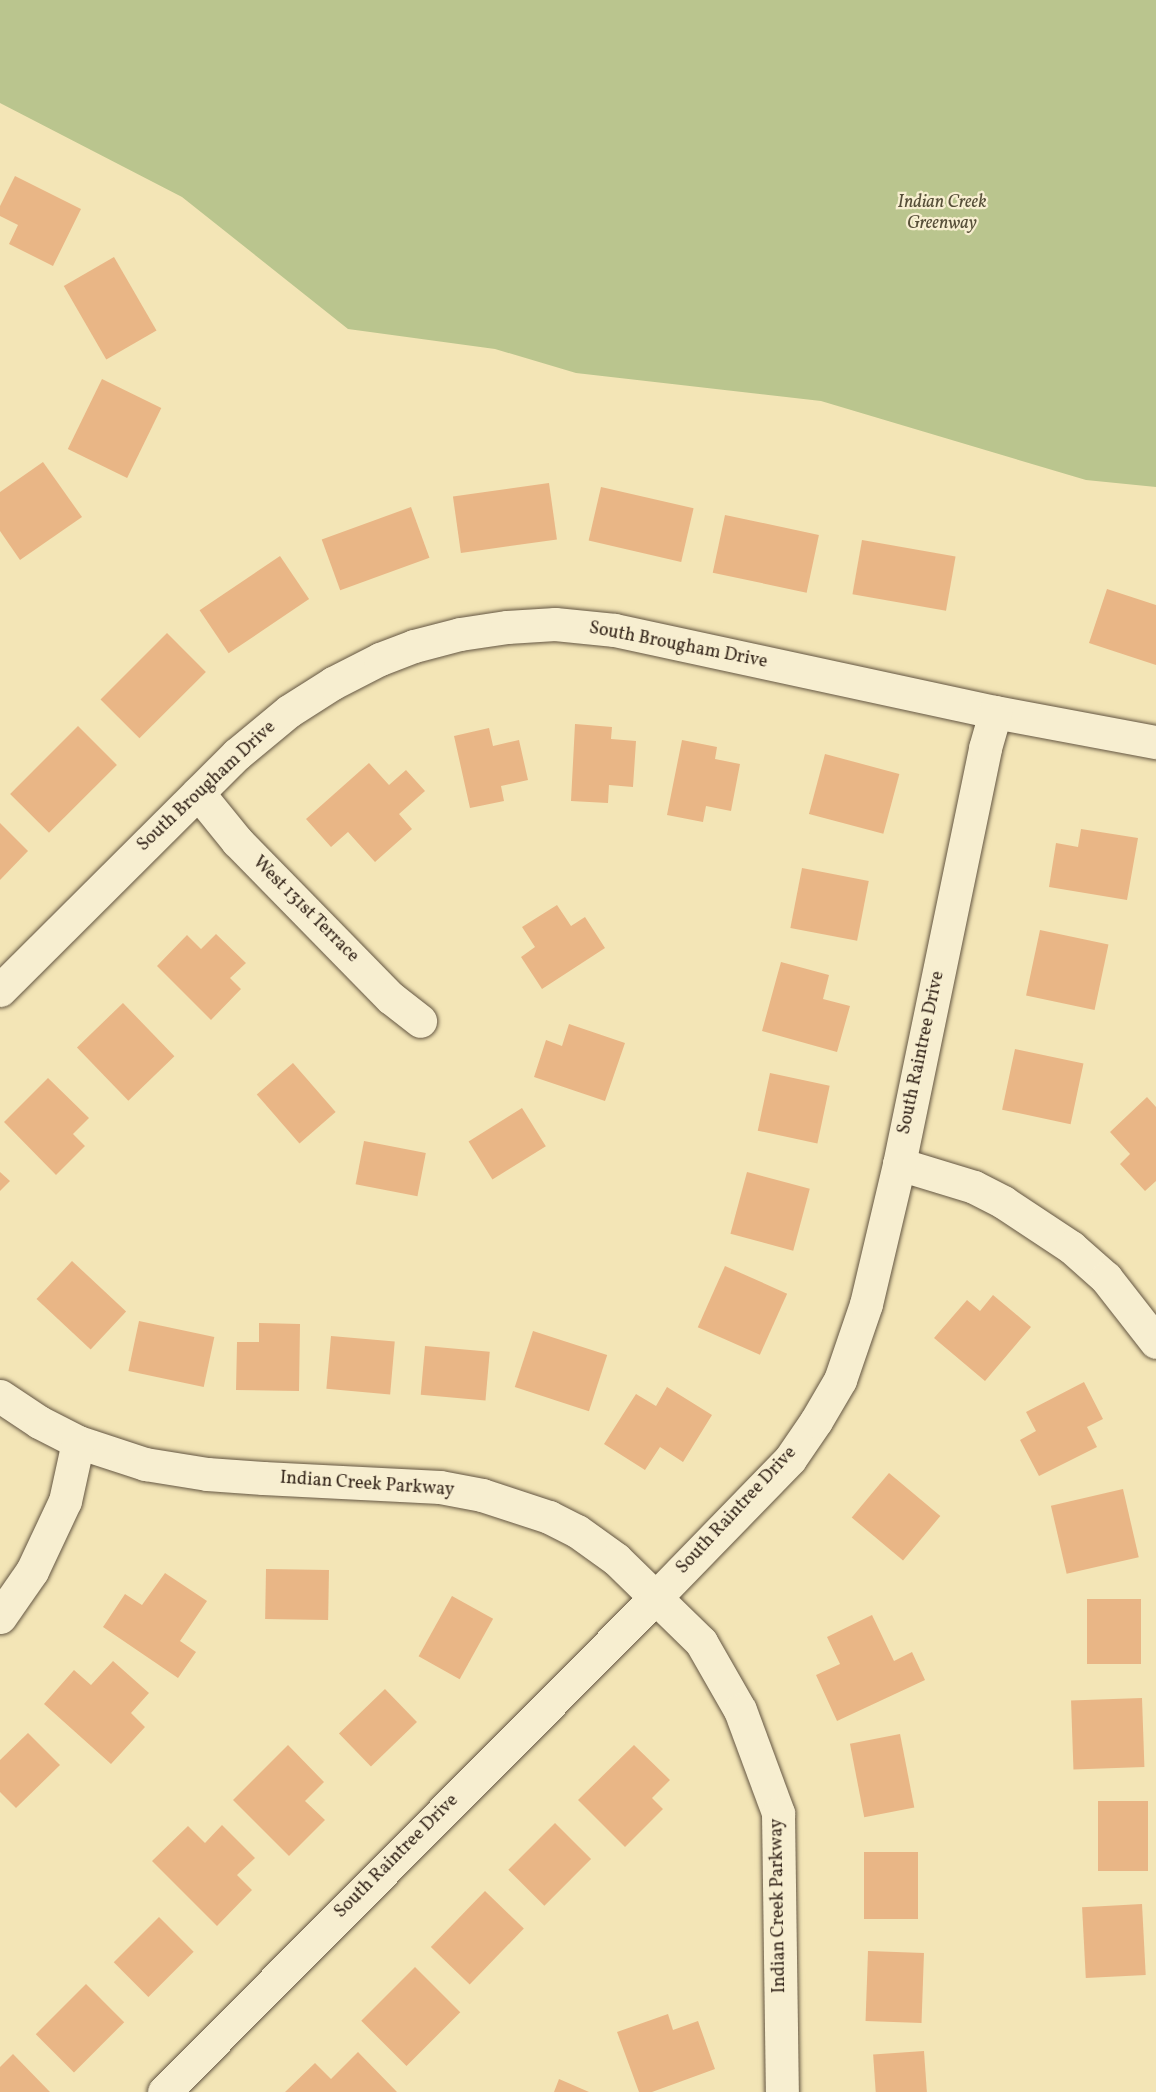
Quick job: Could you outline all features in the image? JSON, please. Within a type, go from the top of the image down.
[{"type":"street","name":"South Brougham Drive","points":[[0,990],[237,754],[289,711],[333,683],[380,659],[414,646],[460,634],[507,627],[555,624],[615,630],[995,712],[1156,742]]},
{"type":"street","name":"South Raintree Drive","points":[[164,2092],[656,1597],[789,1459],[816,1421],[840,1380],[866,1304],[899,1164],[985,748],[995,712]]},
{"type":"street","name":"West 131st Terrace","points":[[198,793],[237,842],[391,998],[420,1021]]},
{"type":"street","points":[[899,1164],[974,1187],[1003,1202],[1071,1247],[1106,1278],[1156,1342]]},
{"type":"street","name":"Indian Creek Parkway","points":[[0,1396],[39,1422],[78,1442],[145,1464],[207,1473],[440,1487],[482,1495],[549,1517],[577,1531],[616,1559],[701,1642],[740,1710],[778,1813],[782,2092]]},
{"type":"street","points":[[0,1617],[32,1571],[65,1501],[78,1442]]},
{"type":"green space","name":"Indian Creek Greenway","points":[[0,0],[1156,0],[1156,487],[1086,480],[821,401],[576,373],[495,349],[348,329],[182,197],[0,103]]},
{"type":"building","points":[[15,176],[81,209],[53,266],[9,244],[18,225],[0,216],[0,206]]},
{"type":"building","points":[[114,257],[156,331],[106,360],[64,286]]},
{"type":"building","points":[[102,379],[161,408],[127,478],[68,449]]},
{"type":"building","points":[[43,462],[82,517],[20,560],[0,531],[0,492]]},
{"type":"building","points":[[549,483],[557,539],[461,553],[453,496]]},
{"type":"building","points":[[601,487],[694,508],[681,562],[589,541]]},
{"type":"building","points":[[411,507],[429,558],[340,590],[322,539]]},
{"type":"building","points":[[725,515],[819,535],[807,593],[713,573]]},
{"type":"building","points":[[862,540],[956,556],[946,611],[852,594]]},
{"type":"building","points":[[280,556],[309,599],[229,653],[200,610]]},
{"type":"building","points":[[1107,589],[1156,605],[1156,665],[1089,643]]},
{"type":"building","points":[[167,633],[206,672],[139,738],[101,699]]},
{"type":"building","points":[[575,724],[612,727],[611,739],[636,741],[633,787],[609,785],[608,803],[571,801]]},
{"type":"building","points":[[78,726],[117,765],[49,833],[10,794]]},
{"type":"building","points":[[489,728],[493,746],[519,740],[528,780],[501,786],[504,801],[470,808],[454,736]]},
{"type":"building","points":[[682,740],[717,747],[715,759],[740,764],[731,811],[706,806],[703,822],[667,815]]},
{"type":"building","points":[[825,754],[899,774],[883,834],[809,814]]},
{"type":"building","points":[[369,763],[389,785],[406,770],[425,791],[399,814],[412,829],[375,862],[348,832],[331,847],[306,819]]},
{"type":"building","points":[[0,823],[28,851],[0,880]]},
{"type":"building","points":[[1081,829],[1138,838],[1127,900],[1049,887],[1056,843],[1078,847]]},
{"type":"building","points":[[802,868],[869,881],[857,941],[790,928]]},
{"type":"building","points":[[557,905],[571,926],[585,917],[605,948],[542,989],[521,957],[535,947],[522,927]]},
{"type":"building","points":[[1040,930],[1108,945],[1095,1010],[1026,996]]},
{"type":"building","points":[[216,934],[246,963],[230,978],[241,989],[211,1020],[157,966],[187,935],[201,949]]},
{"type":"building","points":[[781,962],[829,975],[823,999],[850,1006],[837,1052],[762,1031]]},
{"type":"building","points":[[123,1003],[174,1056],[128,1101],[77,1047]]},
{"type":"building","points":[[569,1024],[625,1043],[605,1101],[534,1077],[546,1040],[562,1046]]},
{"type":"building","points":[[1015,1049],[1083,1064],[1071,1124],[1002,1110]]},
{"type":"building","points":[[293,1063],[336,1112],[299,1144],[257,1094]]},
{"type":"building","points":[[770,1073],[830,1086],[817,1143],[758,1131]]},
{"type":"building","points":[[48,1078],[89,1118],[73,1134],[85,1146],[56,1175],[4,1122]]},
{"type":"building","points":[[1147,1097],[1156,1107],[1156,1181],[1145,1191],[1120,1164],[1130,1154],[1110,1132]]},
{"type":"building","points":[[522,1108],[546,1146],[492,1180],[469,1141]]},
{"type":"building","points":[[364,1141],[426,1153],[417,1196],[356,1184]]},
{"type":"building","points":[[0,1172],[10,1181],[0,1191]]},
{"type":"building","points":[[747,1172],[810,1189],[793,1251],[730,1234]]},
{"type":"building","points":[[72,1261],[126,1311],[91,1349],[37,1299]]},
{"type":"building","points":[[725,1266],[787,1294],[760,1355],[698,1327]]},
{"type":"building","points":[[993,1295],[1031,1327],[985,1381],[934,1338],[967,1300],[980,1311]]},
{"type":"building","points":[[139,1321],[214,1337],[204,1387],[128,1371]]},
{"type":"building","points":[[259,1323],[300,1324],[299,1391],[236,1390],[237,1342],[259,1342]]},
{"type":"building","points":[[533,1331],[607,1355],[589,1411],[515,1387]]},
{"type":"building","points":[[331,1336],[395,1342],[390,1394],[326,1389]]},
{"type":"building","points":[[425,1346],[490,1352],[485,1400],[421,1395]]},
{"type":"building","points":[[1084,1382],[1103,1419],[1087,1427],[1097,1447],[1039,1476],[1020,1440],[1036,1431],[1026,1412]]},
{"type":"building","points":[[667,1387],[712,1415],[683,1462],[660,1447],[645,1470],[604,1444],[636,1394],[656,1406]]},
{"type":"building","points":[[889,1473],[940,1516],[903,1560],[852,1517]]},
{"type":"building","points":[[1123,1489],[1139,1557],[1067,1574],[1051,1506]]},
{"type":"building","points":[[266,1569],[329,1570],[328,1620],[265,1619]]},
{"type":"building","points":[[165,1573],[207,1601],[180,1641],[196,1652],[178,1678],[103,1627],[125,1594],[142,1605]]},
{"type":"building","points":[[452,1596],[493,1619],[460,1679],[419,1656]]},
{"type":"building","points":[[1087,1599],[1141,1599],[1141,1664],[1087,1664]]},
{"type":"building","points":[[872,1615],[894,1661],[912,1652],[925,1680],[837,1721],[816,1675],[840,1664],[827,1637]]},
{"type":"building","points":[[113,1661],[149,1693],[131,1713],[145,1727],[111,1764],[44,1704],[74,1670],[91,1685]]},
{"type":"building","points":[[385,1689],[417,1722],[371,1767],[339,1733]]},
{"type":"building","points":[[1142,1698],[1144,1767],[1073,1769],[1071,1700]]},
{"type":"building","points":[[28,1733],[60,1765],[16,1808],[0,1792],[0,1760]]},
{"type":"building","points":[[900,1734],[914,1808],[864,1817],[850,1744]]},
{"type":"building","points":[[288,1745],[324,1782],[305,1801],[325,1820],[289,1856],[233,1800]]},
{"type":"building","points":[[634,1745],[670,1780],[652,1798],[663,1809],[625,1847],[578,1800]]},
{"type":"building","points":[[1098,1801],[1148,1801],[1148,1871],[1098,1871]]},
{"type":"building","points":[[555,1823],[591,1859],[544,1906],[508,1870]]},
{"type":"building","points":[[222,1825],[255,1858],[237,1875],[252,1890],[217,1926],[152,1861],[188,1826],[205,1843]]},
{"type":"building","points":[[864,1852],[918,1852],[918,1919],[864,1919]]},
{"type":"building","points":[[485,1891],[524,1929],[470,1985],[431,1947]]},
{"type":"building","points":[[1142,1904],[1146,1975],[1086,1978],[1082,1907]]},
{"type":"building","points":[[159,1917],[194,1952],[148,1997],[114,1962]]},
{"type":"building","points":[[868,1951],[924,1953],[922,2023],[866,2021]]},
{"type":"building","points":[[415,1967],[460,2012],[407,2066],[361,2021]]},
{"type":"building","points":[[86,1984],[124,2022],[74,2072],[36,2034]]},
{"type":"building","points":[[668,2014],[673,2030],[698,2021],[715,2069],[652,2092],[639,2092],[617,2032]]},
{"type":"building","points":[[924,2051],[927,2092],[876,2092],[873,2055]]},
{"type":"building","points":[[358,2052],[397,2092],[285,2092],[315,2063],[331,2079]]},
{"type":"building","points":[[13,2054],[50,2092],[0,2092],[0,2067]]},
{"type":"building","points":[[559,2079],[589,2092],[554,2092]]}]
